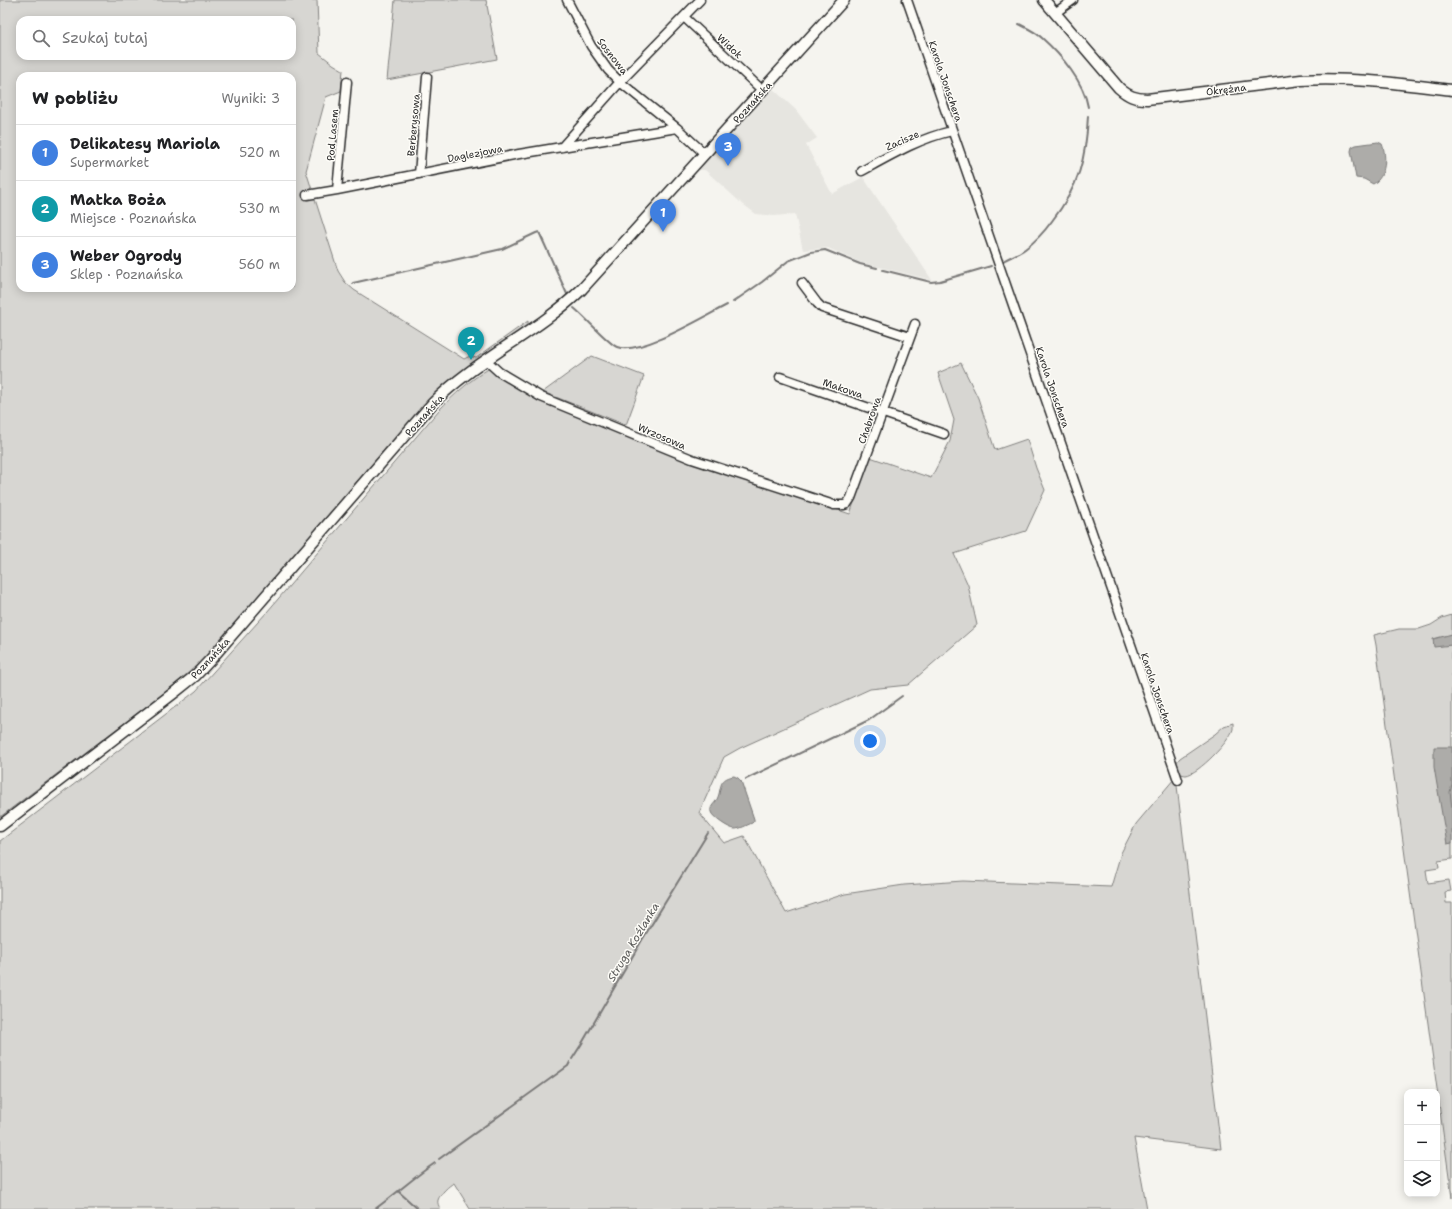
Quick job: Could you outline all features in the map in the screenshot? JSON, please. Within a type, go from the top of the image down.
[{"type":"street","name":"Sosnowa","points":[[567,0],[591,46],[608,70],[620,82],[677,128],[705,154]]},
{"type":"street","points":[[562,147],[620,82],[700,0]]},
{"type":"street","name":"Poznańska","points":[[0,826],[195,676],[432,404],[486,360],[578,293],[844,0]]},
{"type":"street","name":"Karola Jonschera","points":[[908,0],[952,131],[1023,330],[1178,780]]},
{"type":"street","name":"Okrężna","points":[[1044,0],[1118,88],[1134,98],[1147,99],[1301,80],[1323,79],[1360,80],[1452,90]]},
{"type":"street","points":[[1055,13],[1073,0]]},
{"type":"street","name":"Widok","points":[[684,16],[762,90]]},
{"type":"street","name":"Berberysowa","points":[[419,174],[427,77]]},
{"type":"street","name":"Pod Lasem","points":[[337,190],[347,82]]},
{"type":"street","name":"Daglezjowa","points":[[307,195],[562,147],[677,128]]},
{"type":"street","name":"Zacisze","points":[[862,171],[900,149],[952,131]]},
{"type":"street","points":[[802,282],[822,308],[910,337]]},
{"type":"street","name":"Chabrowa","points":[[841,506],[847,504],[851,498],[915,324]]},
{"type":"street","name":"Wrzosowa","points":[[486,360],[499,372],[541,397],[692,459],[841,506]]},
{"type":"street","name":"Makowa","points":[[780,377],[944,434]]},
{"type":"shaded area","points":[[0,0],[317,0],[319,53],[343,70],[341,91],[326,97],[306,171],[338,271],[345,282],[354,290],[464,359],[470,356],[476,358],[528,321],[528,325],[424,407],[391,442],[204,659],[172,687],[0,817]]},
{"type":"shaded area","points":[[395,0],[486,0],[497,59],[387,80]]},
{"type":"shaded area","points":[[772,88],[796,110],[817,138],[806,145],[832,194],[863,177],[932,280],[859,262],[828,248],[803,250],[795,214],[775,216],[756,214],[740,202],[705,170],[698,170]]},
{"type":"shaded area","points":[[1378,142],[1382,144],[1384,149],[1385,160],[1381,176],[1373,184],[1364,179],[1356,178],[1351,151],[1352,147],[1356,145]]},
{"type":"shaded area","points":[[592,356],[644,376],[626,425],[543,392]]},
{"type":"shaded area","points":[[961,363],[978,398],[995,450],[1027,439],[1045,490],[1026,531],[954,554],[968,585],[977,625],[908,685],[870,689],[740,748],[724,757],[699,813],[724,843],[744,836],[786,913],[845,894],[904,885],[963,881],[1111,887],[1121,853],[1136,824],[1174,779],[1177,786],[1221,1149],[1134,1138],[1147,1209],[470,1209],[454,1183],[445,1190],[439,1198],[438,1202],[440,1209],[0,1209],[0,841],[196,691],[267,612],[439,410],[469,382],[490,368],[538,400],[690,461],[850,514],[870,457],[931,478],[950,441],[954,420],[938,373]]},
{"type":"shaded area","points":[[1452,615],[1452,859],[1438,861],[1439,868],[1426,870],[1428,883],[1449,880],[1451,891],[1445,892],[1446,903],[1452,903],[1452,1198],[1440,1111],[1440,1089],[1437,1089],[1374,635],[1399,629],[1419,629],[1431,625],[1442,618]]},
{"type":"shaded area","points":[[1452,634],[1452,645],[1434,647],[1433,639]]},
{"type":"shaded area","points":[[1233,723],[1231,734],[1213,756],[1191,773],[1186,775],[1180,774],[1174,765],[1180,758],[1224,726]]},
{"type":"shaded area","points":[[1434,747],[1452,747],[1452,785],[1450,792],[1452,808],[1452,843],[1447,844],[1434,767]]},
{"type":"shaded area","points":[[734,776],[741,781],[754,819],[752,823],[735,829],[717,820],[711,812],[712,806],[718,797],[722,782],[728,777]]},
{"type":"waterway","points":[[1019,24],[1040,36],[1064,61],[1082,88],[1088,107]]},
{"type":"waterway","points":[[1003,261],[1022,251],[1036,240],[1043,233],[1069,196],[1075,184],[1083,159],[1088,116]]},
{"type":"waterway","points":[[353,283],[502,249],[539,232],[567,294]]},
{"type":"waterway","points":[[733,302],[762,282],[788,261],[811,252],[825,250],[860,264],[877,268]]},
{"type":"waterway","points":[[883,270],[931,282],[940,281],[991,266]]},
{"type":"waterway","points":[[574,308],[613,345],[627,348],[641,346],[656,341],[727,305]]},
{"type":"waterway","points":[[746,779],[869,720],[902,696]]},
{"type":"waterway","name":"Struga Koźlanka","points":[[572,1059],[642,940],[708,833]]},
{"type":"waterway","name":"Struga Koźlanka","points":[[439,1159],[568,1066],[570,1062]]},
{"type":"waterway","name":"Struga Koźlanka","points":[[375,1209],[435,1163]]},
{"type":"waterway","points":[[399,1192],[418,1209]]},
{"type":"place","name":"Weber Ogrody","points":[[728,166]]},
{"type":"place","name":"Delikatesy Mariola","points":[[663,232]]},
{"type":"place","name":"Matka Boża","points":[[471,360]]}]
